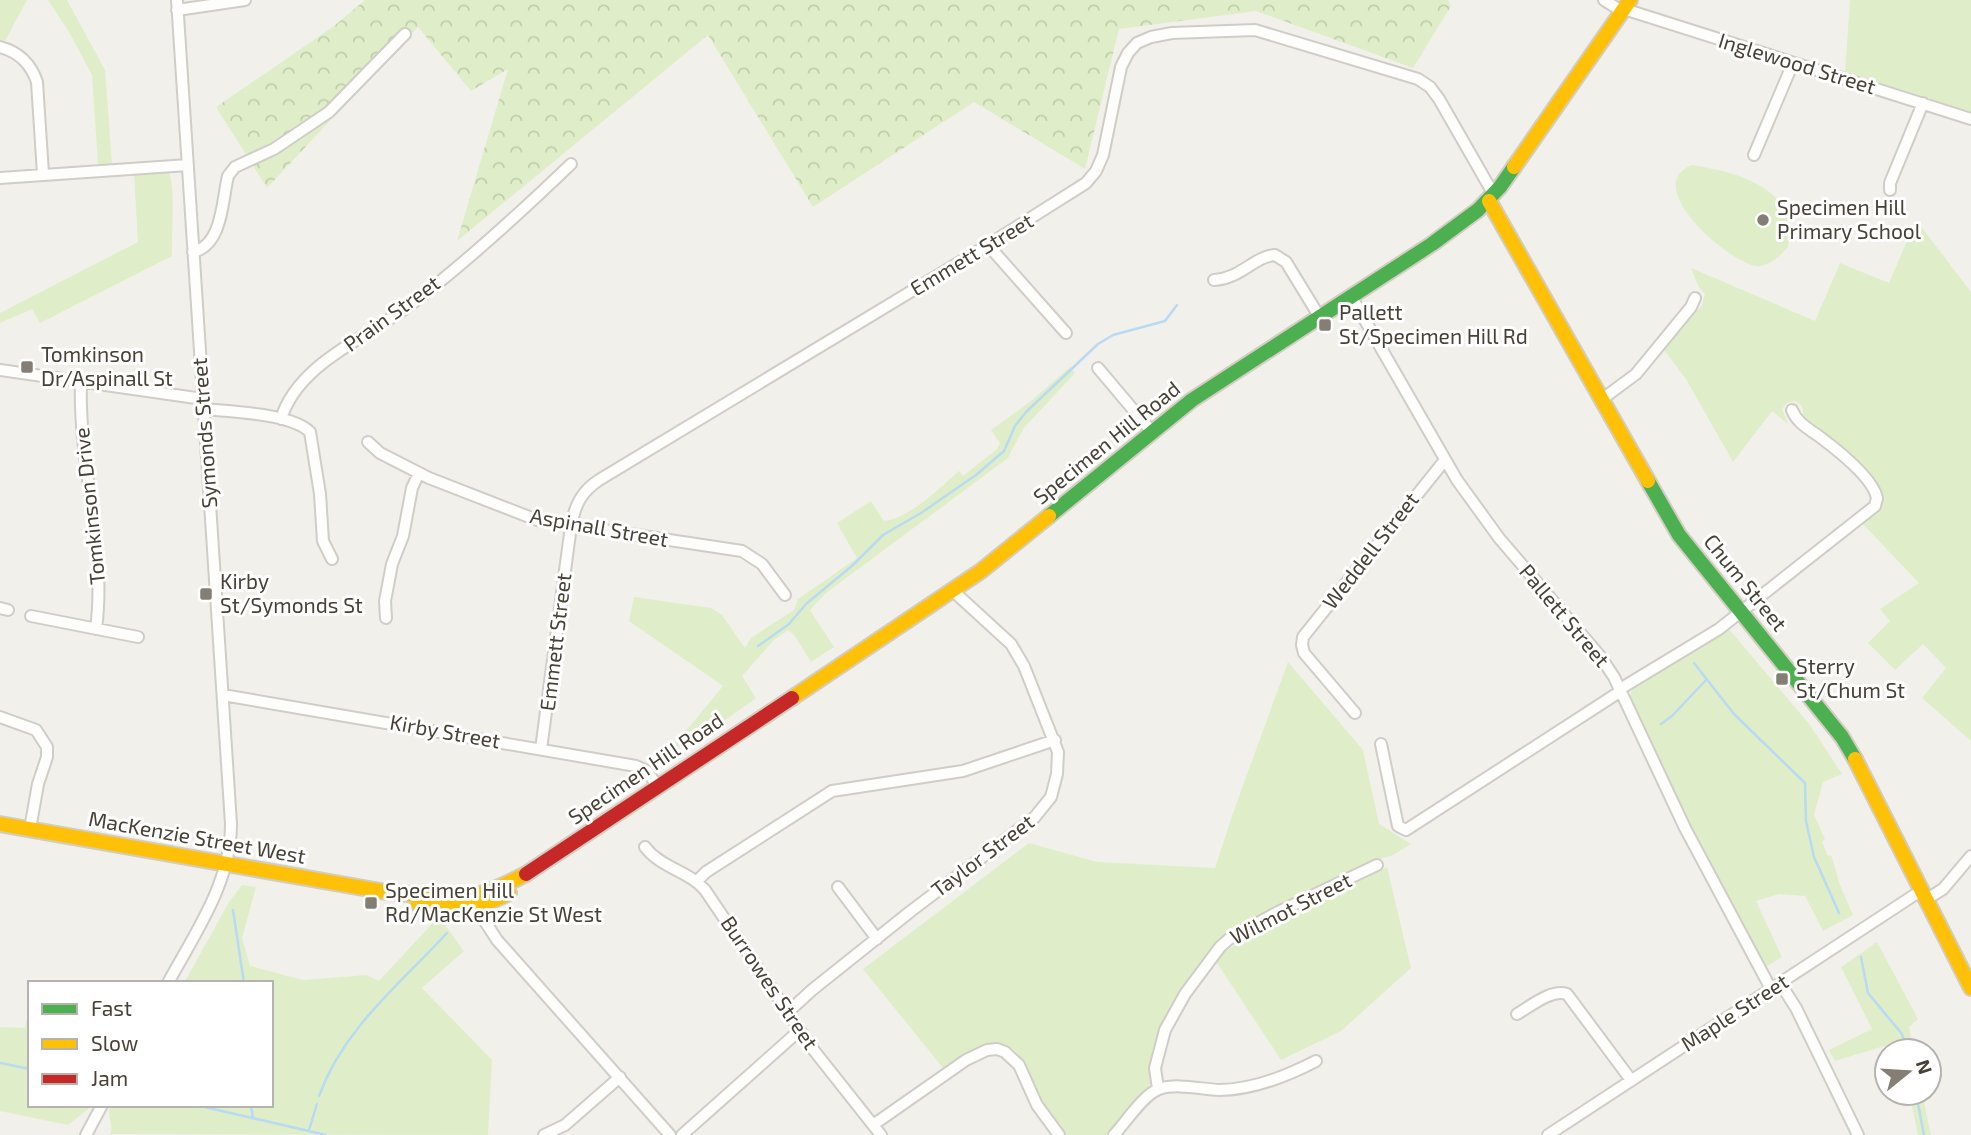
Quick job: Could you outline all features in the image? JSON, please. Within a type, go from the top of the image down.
[{"type":"main road","name":"Specimen Hill Road","points":[[478,901],[551,859],[952,590],[1011,549],[1214,384],[1432,244],[1492,198],[1626,7]]},
{"type":"main road","name":"Chum Street","points":[[1492,198],[1601,400],[1674,528],[1842,737],[1862,770],[1971,989]]},
{"type":"main road","name":"MacKenzie Street West","points":[[0,824],[386,892],[478,901]]},
{"type":"street","points":[[177,5],[245,0]]},
{"type":"street","name":"Inglewood Street","points":[[1605,0],[1971,119]]},
{"type":"street","name":"Symonds Street","points":[[169,981],[212,903],[226,865],[231,824],[177,5]]},
{"type":"street","name":"Emmett Street","points":[[541,749],[571,526],[580,497],[599,480],[1086,183],[1096,171],[1103,155],[1121,67],[1128,53],[1137,44],[1151,37],[1172,33],[1255,30],[1418,79],[1430,87],[1439,99],[1492,198]]},
{"type":"street","points":[[194,252],[205,248],[213,237],[231,171],[274,149],[328,112],[405,34]]},
{"type":"street","points":[[0,47],[21,57],[34,73],[37,82],[43,174]]},
{"type":"street","points":[[1754,155],[1793,63]]},
{"type":"street","points":[[1890,190],[1890,183],[1923,103]]},
{"type":"street","points":[[0,178],[188,164]]},
{"type":"street","name":"Prain Street","points":[[281,419],[288,398],[317,369],[410,305],[527,206],[572,164]]},
{"type":"street","points":[[988,245],[1066,333]]},
{"type":"street","points":[[1213,280],[1235,276],[1269,256],[1280,257],[1286,262],[1319,316]]},
{"type":"street","name":"Pallett Street","points":[[1351,296],[1445,460],[1490,526],[1600,656],[1621,690],[1685,828],[1776,986],[1796,1008],[1858,1135]]},
{"type":"street","points":[[1601,400],[1636,374],[1695,299]]},
{"type":"street","points":[[1098,368],[1152,432]]},
{"type":"street","points":[[0,370],[203,404],[281,419],[307,429],[312,438],[320,494],[323,541],[332,559]]},
{"type":"street","name":"Tomkinson Drive","points":[[82,382],[82,435],[99,573],[100,603],[96,629]]},
{"type":"street","points":[[1381,744],[1398,826],[1403,830],[1409,829],[1719,629],[1871,510],[1877,502],[1877,493],[1871,485],[1836,450],[1800,423],[1793,410]]},
{"type":"street","name":"Aspinall Street","points":[[368,443],[380,453],[419,473],[549,523],[741,551],[762,564],[785,595]]},
{"type":"street","name":"Weddell Street","points":[[1355,713],[1304,653],[1303,637],[1445,460]]},
{"type":"street","points":[[386,618],[385,601],[393,557],[403,536],[412,488],[419,473]]},
{"type":"street","name":"Taylor Street","points":[[788,1012],[877,939],[1040,813],[1051,797],[1057,774],[1058,752],[1017,653],[1003,636],[952,590]]},
{"type":"street","points":[[31,616],[138,637]]},
{"type":"street","name":"Kirby Street","points":[[223,695],[642,768],[658,787]]},
{"type":"street","points":[[0,717],[36,730],[47,747],[30,829]]},
{"type":"street","points":[[697,881],[706,872],[832,791],[963,771],[1055,740]]},
{"type":"street","name":"Burrowes Street","points":[[645,847],[663,864],[697,881],[705,890],[800,1030],[881,1135]]},
{"type":"street","name":"Maple Street","points":[[1548,1135],[1776,986],[1925,895],[1942,889],[1971,856]]},
{"type":"street","name":"Wilmot Street","points":[[1158,1089],[1155,1068],[1166,1030],[1185,994],[1220,947],[1278,912],[1377,865]]},
{"type":"street","points":[[838,887],[877,939]]},
{"type":"street","points":[[478,901],[497,940],[670,1135]]},
{"type":"street","points":[[1517,1014],[1552,994],[1567,994],[1631,1080]]},
{"type":"street","points":[[682,1135],[800,1030]]},
{"type":"street","points":[[873,1125],[966,1060],[987,1050],[997,1049],[1013,1057],[1019,1065],[1037,1105],[1059,1135]]},
{"type":"street","points":[[1114,1135],[1158,1089],[1238,1088],[1285,1076],[1317,1060]]},
{"type":"street","points":[[544,1135],[565,1125],[620,1077]]},
{"type":"street","points":[[86,1135],[101,1107]]},
{"type":"green space","points":[[0,0],[27,0],[5,41],[0,40]]},
{"type":"green space","points":[[48,0],[67,0],[105,70],[112,164],[98,164],[92,75]]},
{"type":"green space","points":[[365,0],[1448,0],[1451,6],[1413,68],[1256,11],[1119,29],[1085,169],[974,102],[813,207],[708,35],[457,241],[508,69],[471,91],[418,27],[267,188],[216,107],[334,26]]},
{"type":"green space","points":[[1850,0],[1971,0],[1971,112],[1845,72]]},
{"type":"green space","points":[[1692,165],[1720,170],[1749,180],[1774,196],[1789,220],[1788,247],[1770,263],[1756,266],[1744,262],[1710,238],[1682,205],[1676,189],[1678,175]]},
{"type":"green space","points":[[169,172],[173,201],[172,256],[40,323],[32,309],[0,323],[0,313],[138,242],[134,174]]},
{"type":"green space","points":[[1916,220],[1971,292],[1971,741],[1922,698],[1946,668],[1923,644],[1895,670],[1868,643],[1890,621],[1880,609],[1919,583],[1862,523],[1881,499],[1804,419],[1802,406],[1795,401],[1787,403],[1782,409],[1788,424],[1772,411],[1733,462],[1686,379],[1664,350],[1702,305],[1705,294],[1699,288],[1691,268],[1815,321],[1840,263],[1889,283]]},
{"type":"green space","points":[[1070,367],[1075,373],[1023,429],[1008,458],[826,593],[810,610],[834,647],[811,662],[788,630],[774,640],[742,676],[756,698],[696,741],[671,749],[723,686],[629,621],[634,597],[711,608],[722,615],[745,648],[751,638],[794,610],[798,599],[857,558],[837,523],[871,501],[884,521],[905,514],[959,471],[963,476],[997,449],[1000,443],[991,430],[1031,401]]},
{"type":"green space","points":[[1728,628],[1810,725],[1842,774],[1823,782],[1814,815],[1825,839],[1822,842],[1828,856],[1831,855],[1853,915],[1823,931],[1805,896],[1779,894],[1756,901],[1782,957],[1766,967],[1688,822],[1630,699],[1634,687]]},
{"type":"green space","points":[[1288,662],[1363,750],[1379,824],[1411,844],[1236,929],[1217,943],[1153,1051],[1150,1060],[1151,1080],[1147,1090],[1138,1104],[1107,1135],[1067,1135],[1055,1124],[1039,1098],[1015,1050],[1001,1044],[988,1045],[969,1052],[943,1068],[863,969],[1029,843],[1097,862],[1215,868]]},
{"type":"green space","points":[[1387,867],[1411,968],[1341,1031],[1281,1060],[1215,960],[1226,950]]},
{"type":"green space","points":[[242,885],[256,887],[242,938],[250,966],[303,980],[367,975],[379,981],[431,925],[429,921],[445,925],[464,951],[422,988],[492,1060],[488,1135],[110,1134],[110,1107],[273,1107],[273,981],[185,981],[229,902]]},
{"type":"green space","points":[[1877,942],[1918,1019],[1909,1027],[1911,1037],[1873,1037],[1873,1049],[1835,1061],[1829,1050],[1872,1029],[1841,967]]},
{"type":"green space","points":[[28,1013],[28,1107],[90,1107],[68,1125],[0,1111],[0,1027],[25,1028]]},
{"type":"green space","points":[[1912,1107],[1925,1107],[1931,1135],[1918,1135]]},
{"type":"waterway","points":[[758,646],[789,624],[806,604],[853,565],[883,535],[921,513],[976,475],[1004,451],[1015,426],[1026,412],[1098,344],[1113,335],[1165,321],[1177,305]]},
{"type":"waterway","points":[[1694,663],[1734,714],[1805,783],[1806,821],[1814,857],[1839,913]]},
{"type":"waterway","points":[[1661,724],[1706,680]]},
{"type":"waterway","points":[[233,910],[244,981]]},
{"type":"waterway","points":[[319,1096],[329,1072],[358,1028],[447,933]]},
{"type":"waterway","points":[[1861,957],[1868,993],[1903,1037]]},
{"type":"waterway","points":[[0,1063],[28,1069]]},
{"type":"waterway","points":[[309,1130],[317,1104]]},
{"type":"waterway","points":[[205,1107],[326,1135]]},
{"type":"waterway","points":[[251,1107],[253,1118]]},
{"type":"waterway","points":[[1919,1107],[1924,1135]]},
{"type":"traffic: fast","points":[[1049,516],[1192,400],[1432,244],[1478,210],[1500,187],[1514,167]]},
{"type":"traffic: fast","points":[[1648,481],[1679,535],[1842,737],[1855,759]]},
{"type":"traffic: slow","points":[[1514,167],[1630,0]]},
{"type":"traffic: slow","points":[[1489,201],[1648,481]]},
{"type":"traffic: slow","points":[[792,698],[981,571],[1049,516]]},
{"type":"traffic: slow","points":[[1855,759],[1971,988]]},
{"type":"traffic: slow","points":[[0,824],[386,892],[441,899],[474,896],[526,874]]},
{"type":"traffic: slow","points":[[418,904],[465,907],[509,893]]},
{"type":"traffic: jam","points":[[526,874],[792,698]]},
{"type":"place","name":"Specimen Hill Primary School","points":[[1763,220]]},
{"type":"place","name":"Pallett St/Specimen Hill Rd","points":[[1325,325]]},
{"type":"place","name":"Tomkinson Dr/Aspinall St","points":[[27,367]]},
{"type":"place","name":"Kirby St/Symonds St","points":[[206,594]]},
{"type":"place","name":"Sterry St/Chum St","points":[[1782,679]]},
{"type":"place","name":"Specimen Hill Rd/MacKenzie St West","points":[[371,903]]}]
